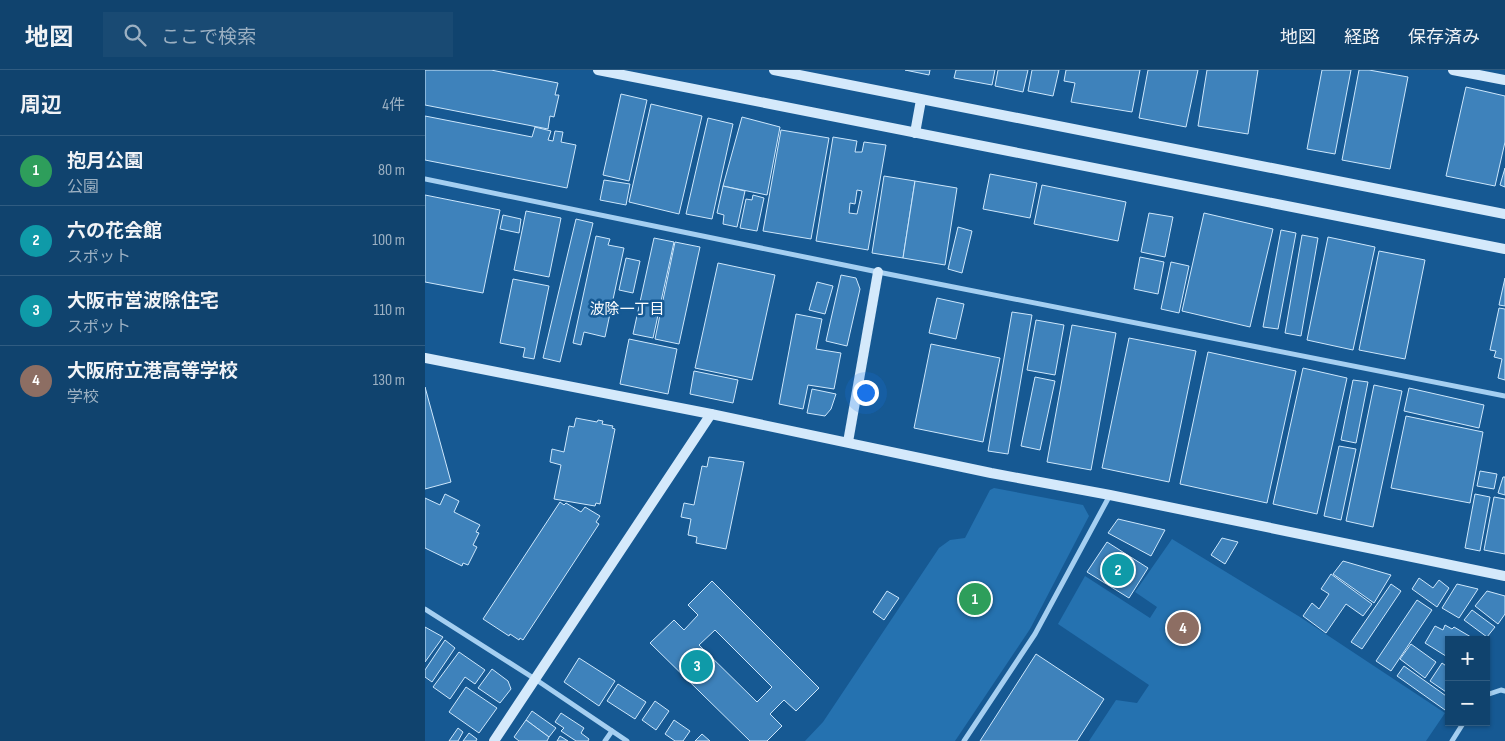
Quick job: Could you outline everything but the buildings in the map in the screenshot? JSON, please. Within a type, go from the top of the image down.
[{"type":"street","points":[[598,70],[1505,249]]},
{"type":"street","points":[[774,70],[1505,214]]},
{"type":"street","points":[[1453,70],[1505,80]]},
{"type":"street","points":[[915,133],[921,100]]},
{"type":"street","points":[[425,179],[878,272],[1505,396]]},
{"type":"street","points":[[848,442],[878,272]]},
{"type":"street","points":[[425,358],[711,414],[991,473],[1110,495],[1505,576]]},
{"type":"street","points":[[494,741],[711,414]]},
{"type":"street","points":[[965,741],[1035,634],[1110,495]]},
{"type":"street","points":[[425,609],[535,679],[627,741]]},
{"type":"street","points":[[1490,694],[1501,690],[1505,691]]},
{"type":"street","points":[[1452,741],[1461,726]]},
{"type":"street","points":[[605,741],[612,731]]},
{"type":"shaded area","points":[[994,488],[1083,505],[1089,516],[1030,629],[955,741],[805,741],[823,722],[939,548],[950,540],[965,538],[990,490]]},
{"type":"shaded area","points":[[1172,539],[1300,617],[1445,713],[1426,741],[1089,741],[1116,700],[1137,703],[1149,685],[1058,624],[1085,576],[1150,618],[1157,607],[1135,592]]},
{"type":"place","name":"六の花会館","points":[[1118,570]]},
{"type":"place","name":"抱月公園","points":[[975,599]]},
{"type":"place","name":"大阪府立港高等学校","points":[[1183,628]]},
{"type":"place","name":"大阪市営波除住宅","points":[[697,666]]},
{"type":"district","name":"波除一丁目","points":[[627,309]]}]
